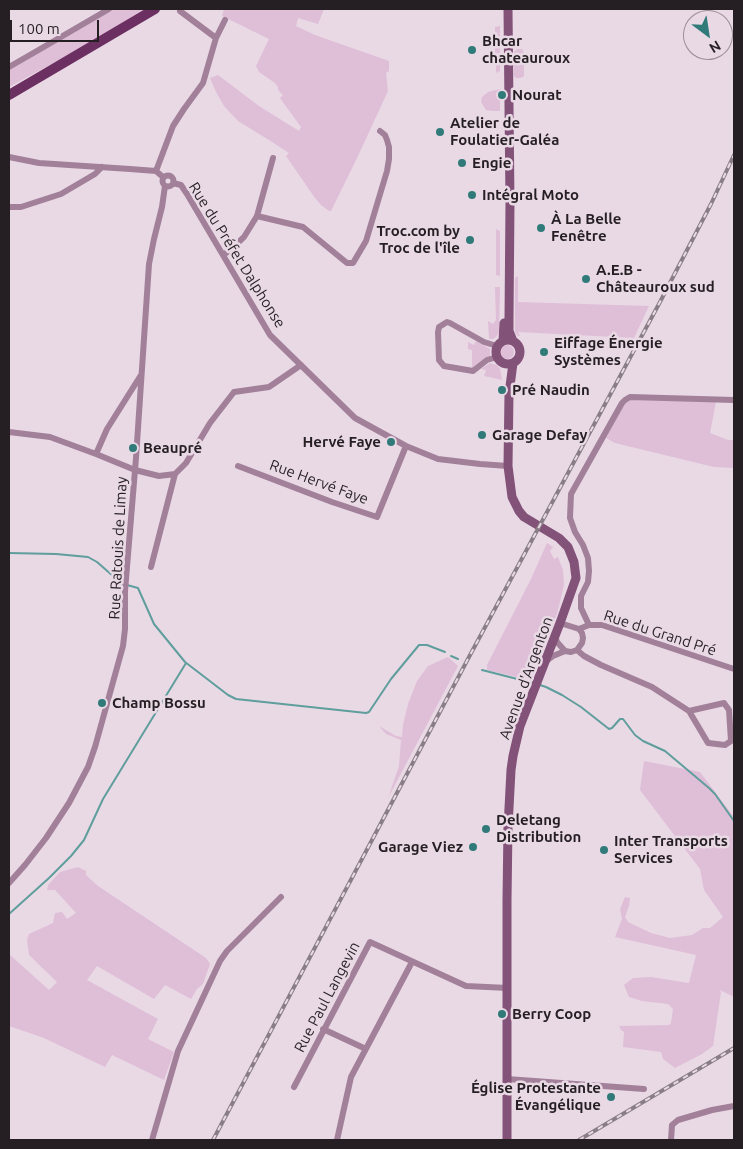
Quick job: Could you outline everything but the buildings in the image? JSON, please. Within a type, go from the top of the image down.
[{"type":"main road","points":[[9,95],[155,9]]},
{"type":"main road","points":[[504,9],[504,322],[500,343],[496,351],[506,377],[509,394]]},
{"type":"main road","points":[[508,9],[509,330],[513,341]]},
{"type":"main road","points":[[500,343],[506,340],[513,341],[518,345],[520,351],[519,356],[513,363],[509,394]]},
{"type":"main road","points":[[500,360],[510,364],[513,363]]},
{"type":"main road","name":"Avenue d'Argenton","points":[[507,1140],[507,900],[511,770],[520,726],[576,578],[574,562],[568,548],[559,538],[534,524],[519,511],[512,497],[508,466],[509,394]]},
{"type":"street","points":[[9,67],[109,9]]},
{"type":"street","points":[[180,11],[216,38]]},
{"type":"street","points":[[156,172],[173,126],[203,83],[216,38],[225,20]]},
{"type":"street","points":[[257,216],[303,227],[350,264],[352,263],[364,245],[387,172],[389,159],[387,140],[380,131]]},
{"type":"street","points":[[9,157],[39,163],[130,168],[156,172],[163,177]]},
{"type":"street","points":[[223,255],[244,237],[257,216],[273,158]]},
{"type":"street","points":[[9,207],[21,208],[62,194],[95,174],[102,167]]},
{"type":"street","points":[[167,175],[172,176],[173,183],[165,186],[162,183],[163,177],[167,175]]},
{"type":"street","name":"Rue du Préfet Dalphonse","points":[[173,183],[181,186],[187,194],[270,335],[355,418],[406,446],[438,459],[508,466]]},
{"type":"street","name":"Rue Ratouis de Limay","points":[[9,883],[26,865],[46,838],[69,803],[88,767],[123,646],[126,576],[149,264],[165,186]]},
{"type":"street","points":[[500,343],[484,342],[447,322],[439,327],[439,360],[444,366],[473,371],[486,360],[500,360]]},
{"type":"street","points":[[151,567],[175,474],[186,463],[210,423],[234,392],[269,387],[301,365]]},
{"type":"street","points":[[96,454],[107,429],[141,374]]},
{"type":"street","points":[[589,625],[581,608],[581,596],[588,582],[588,558],[570,518],[571,494],[622,403],[630,397],[734,400]]},
{"type":"street","points":[[9,432],[50,437],[135,470],[159,476],[175,474]]},
{"type":"street","name":"Rue Hervé Faye","points":[[238,466],[332,502],[377,516],[406,446]]},
{"type":"street","points":[[544,663],[552,656],[565,651],[577,650],[582,643],[582,633],[579,629],[560,623]]},
{"type":"street","name":"Rue du Grand Pré","points":[[579,629],[589,625],[602,624],[734,670]]},
{"type":"street","points":[[555,636],[557,642],[565,651]]},
{"type":"street","points":[[577,650],[601,665],[652,687],[689,711],[708,743],[725,745],[731,741],[729,710],[724,703],[689,711]]},
{"type":"street","points":[[152,1140],[178,1051],[220,961],[227,951],[281,897]]},
{"type":"street","name":"Rue Paul Langevin","points":[[294,1087],[370,942],[466,986],[508,988]]},
{"type":"street","points":[[337,1140],[351,1077],[412,962]]},
{"type":"street","points":[[323,1029],[366,1049]]},
{"type":"street","points":[[507,1079],[644,1088]]},
{"type":"street","points":[[671,1140],[672,1125],[678,1120],[734,1106]]},
{"type":"shaded area","points":[[115,9],[148,9],[9,87],[9,69]]},
{"type":"shaded area","points":[[224,9],[324,9],[318,24],[298,18],[296,26],[315,35],[389,61],[389,71],[386,73],[388,91],[331,211],[321,205],[315,198],[286,156],[289,153],[238,121],[224,106],[216,92],[210,78],[218,75],[259,106],[299,131],[301,127],[280,98],[283,95],[278,90],[278,87],[259,72],[256,66],[269,39],[222,16]]},
{"type":"shaded area","points":[[500,26],[500,71],[496,73],[495,27]]},
{"type":"shaded area","points":[[517,49],[522,49],[524,52],[524,76],[520,78],[514,76],[514,52]]},
{"type":"shaded area","points":[[500,89],[500,111],[486,110],[481,102],[482,97],[488,92]]},
{"type":"shaded area","points":[[496,229],[500,231],[500,276],[496,275]]},
{"type":"shaded area","points":[[518,276],[518,302],[649,306],[634,338],[518,332],[520,336],[518,336],[515,332],[515,278]]},
{"type":"shaded area","points":[[495,287],[500,287],[499,332],[496,337],[489,339],[488,321],[493,324],[496,320]]},
{"type":"shaded area","points":[[476,341],[490,349],[490,357],[472,369],[472,350],[468,349],[468,342],[474,345]]},
{"type":"shaded area","points":[[504,345],[510,345],[514,352],[510,359],[504,359],[500,355],[500,349]]},
{"type":"shaded area","points":[[490,363],[497,365],[500,369],[502,380],[484,376],[486,370],[481,369]]},
{"type":"shaded area","points":[[632,399],[716,402],[710,433],[728,440],[734,440],[734,468],[714,467],[615,443],[606,438],[624,404]]},
{"type":"shaded area","points":[[547,543],[553,547],[550,551],[554,559],[558,557],[563,570],[564,585],[557,614],[528,677],[521,678],[487,670],[487,665],[531,579]]},
{"type":"shaded area","points":[[448,657],[458,666],[388,798],[399,766],[401,740],[386,734],[379,726],[396,736],[402,737],[408,704],[417,681],[428,666]]},
{"type":"shaded area","points":[[644,761],[700,772],[734,817],[734,997],[720,990],[713,1046],[675,1068],[663,1059],[661,1052],[623,1047],[624,1032],[619,1026],[669,1025],[673,1009],[668,1004],[642,1001],[629,997],[624,985],[633,978],[651,977],[689,983],[696,955],[615,937],[622,919],[620,909],[625,897],[630,898],[625,917],[628,922],[651,933],[670,938],[692,935],[703,928],[710,928],[723,917],[704,890],[700,869],[640,790]]},
{"type":"shaded area","points":[[78,867],[86,871],[86,875],[98,886],[206,958],[210,964],[203,984],[197,989],[191,999],[165,985],[154,999],[97,966],[87,980],[158,1019],[148,1039],[174,1052],[164,1080],[112,1055],[105,1067],[44,1038],[9,1026],[9,954],[49,990],[57,982],[29,955],[27,940],[29,934],[53,923],[55,913],[62,912],[67,919],[76,913],[55,890],[47,890],[48,885],[60,872]]},
{"type":"waterway","points":[[9,553],[88,557],[97,562],[123,584]]},
{"type":"waterway","points":[[127,585],[138,588],[154,624],[185,662],[236,699],[366,713],[369,712],[391,679],[419,645],[427,645],[445,652]]},
{"type":"waterway","points":[[451,656],[458,659]]},
{"type":"waterway","points":[[9,914],[49,878],[84,840],[103,799],[186,663]]},
{"type":"waterway","points":[[482,670],[533,683]]},
{"type":"waterway","points":[[540,685],[562,695],[581,707],[609,729],[620,719],[623,719],[635,735],[643,741],[665,751],[709,788],[734,821]]},
{"type":"railway","points":[[213,1140],[660,302],[734,155]]},
{"type":"railway","points":[[579,1140],[734,1048]]},
{"type":"place","name":"Bhcar chateauroux","points":[[472,50]]},
{"type":"place","name":"Nourat","points":[[502,95]]},
{"type":"place","name":"Atelier de Foulatier-Galéa","points":[[440,132]]},
{"type":"place","name":"Engie","points":[[462,163]]},
{"type":"place","name":"Intégral Moto","points":[[472,195]]},
{"type":"place","name":"À La Belle Fenêtre","points":[[541,228]]},
{"type":"place","name":"Troc.com by Troc de l'île","points":[[470,240]]},
{"type":"place","name":"A.E.B - Châteauroux sud","points":[[586,279]]},
{"type":"place","name":"Eiffage Énergie Systèmes","points":[[544,352]]},
{"type":"place","name":"Pré Naudin","points":[[502,390]]},
{"type":"place","name":"Garage Defay","points":[[482,435]]},
{"type":"place","name":"Hervé Faye","points":[[391,442]]},
{"type":"place","name":"Beaupré","points":[[133,448]]},
{"type":"place","name":"Champ Bossu","points":[[102,703]]},
{"type":"place","name":"Deletang Distribution","points":[[486,829]]},
{"type":"place","name":"Garage Viez","points":[[473,847]]},
{"type":"place","name":"Inter Transports Services","points":[[604,850]]},
{"type":"place","name":"Berry Coop","points":[[502,1014]]},
{"type":"place","name":"Église Protestante Évangélique","points":[[611,1097]]}]
